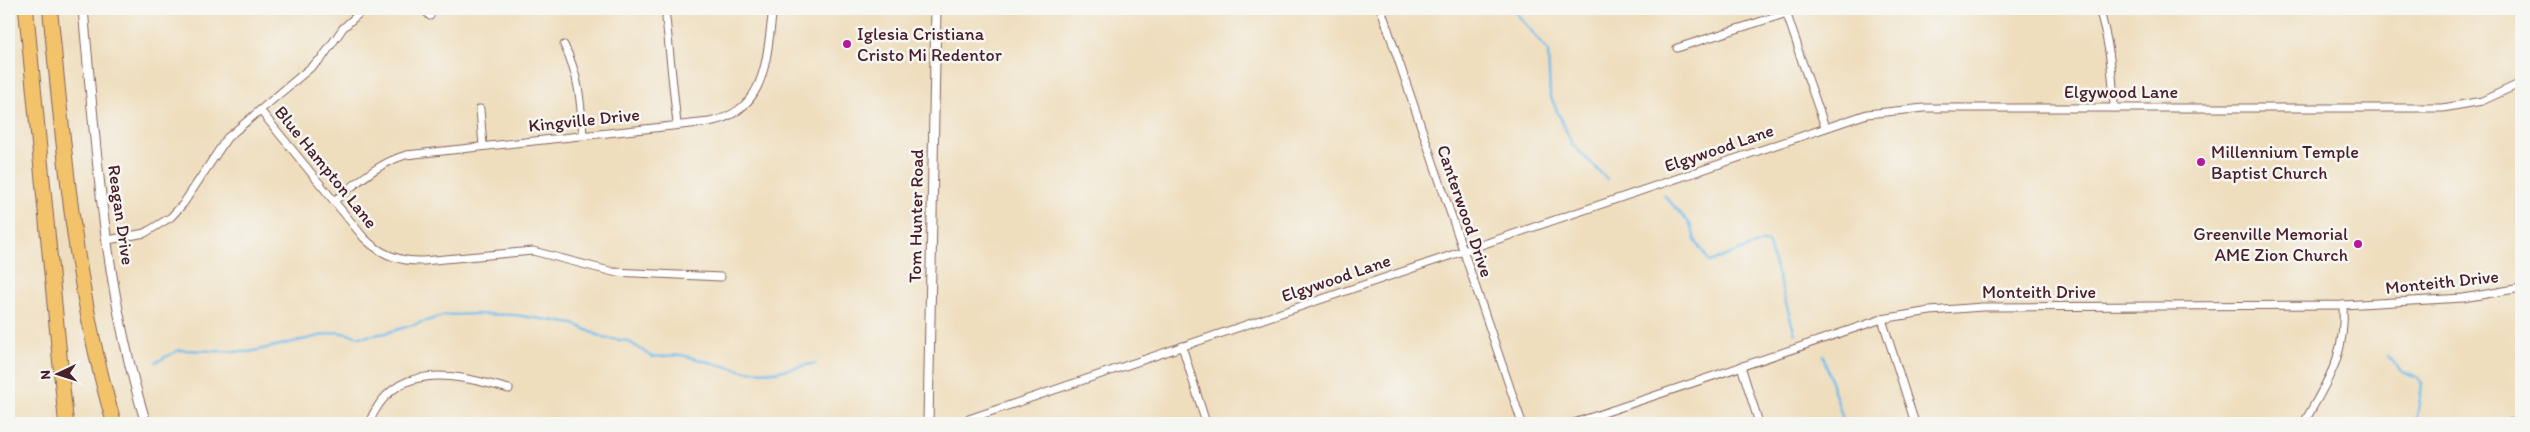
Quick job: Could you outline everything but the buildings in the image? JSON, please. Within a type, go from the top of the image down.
[{"type":"highway","points":[[26,9],[66,423]]},
{"type":"highway","points":[[50,9],[78,265],[93,342],[114,423]]},
{"type":"street","name":"Reagan Drive","points":[[83,9],[98,171],[108,240],[124,339],[146,423]]},
{"type":"street","points":[[108,240],[145,232],[171,217],[183,204],[222,145],[322,58],[348,23],[364,9]]},
{"type":"street","points":[[424,9],[430,16]]},
{"type":"street","name":"Kingville Drive","points":[[334,201],[375,168],[390,160],[406,155],[726,118],[750,100],[760,83],[764,69],[773,9]]},
{"type":"street","name":"Tom Hunter Road","points":[[928,423],[936,9]]},
{"type":"street","name":"Canterwood Drive","points":[[1381,9],[1522,423]]},
{"type":"street","points":[[2099,9],[2104,24],[2112,75],[2114,108]]},
{"type":"street","points":[[2517,9],[2521,26]]},
{"type":"street","points":[[1677,48],[1786,11],[1825,127]]},
{"type":"street","points":[[666,18],[677,124]]},
{"type":"street","points":[[564,45],[578,80],[583,136]]},
{"type":"street","name":"Elgywood Lane","points":[[957,423],[1867,114],[1910,108],[2443,108],[2482,101],[2521,83]]},
{"type":"street","points":[[480,108],[483,146]]},
{"type":"street","name":"Blue Hampton Lane","points":[[260,110],[372,246],[389,255],[406,261],[423,261],[534,251],[613,272],[721,277]]},
{"type":"street","name":"Monteith Drive","points":[[1574,423],[1882,319],[1930,311],[1982,307],[2343,305],[2463,298],[2521,288]]},
{"type":"street","points":[[2304,423],[2337,364],[2343,340],[2343,305]]},
{"type":"street","points":[[1882,319],[1915,423]]},
{"type":"street","points":[[1182,346],[1206,423]]},
{"type":"street","points":[[1741,366],[1759,423]]},
{"type":"street","points":[[369,423],[385,397],[405,383],[426,376],[451,376],[509,390]]},
{"type":"street","points":[[2509,423],[2521,422]]},
{"type":"waterway","points":[[1513,9],[1548,51],[1550,95],[1572,144],[1607,179]]},
{"type":"waterway","points":[[1664,195],[1690,224],[1696,242],[1710,262],[1762,242],[1768,242],[1795,334]]},
{"type":"waterway","points":[[156,362],[179,350],[249,352],[337,332],[362,337],[386,333],[446,315],[477,314],[515,315],[574,324],[604,338],[628,341],[652,357],[681,355],[744,371],[775,372],[816,363]]},
{"type":"waterway","points":[[1823,355],[1844,423]]},
{"type":"waterway","points":[[2388,356],[2402,372],[2418,378],[2422,384],[2416,423]]},
{"type":"place","name":"Iglesia Cristiana Cristo Mi Redentor","points":[[847,44]]},
{"type":"place","name":"Millennium Temple Baptist Church","points":[[2201,162]]},
{"type":"place","name":"Greenville Memorial AME Zion Church","points":[[2358,244]]}]
